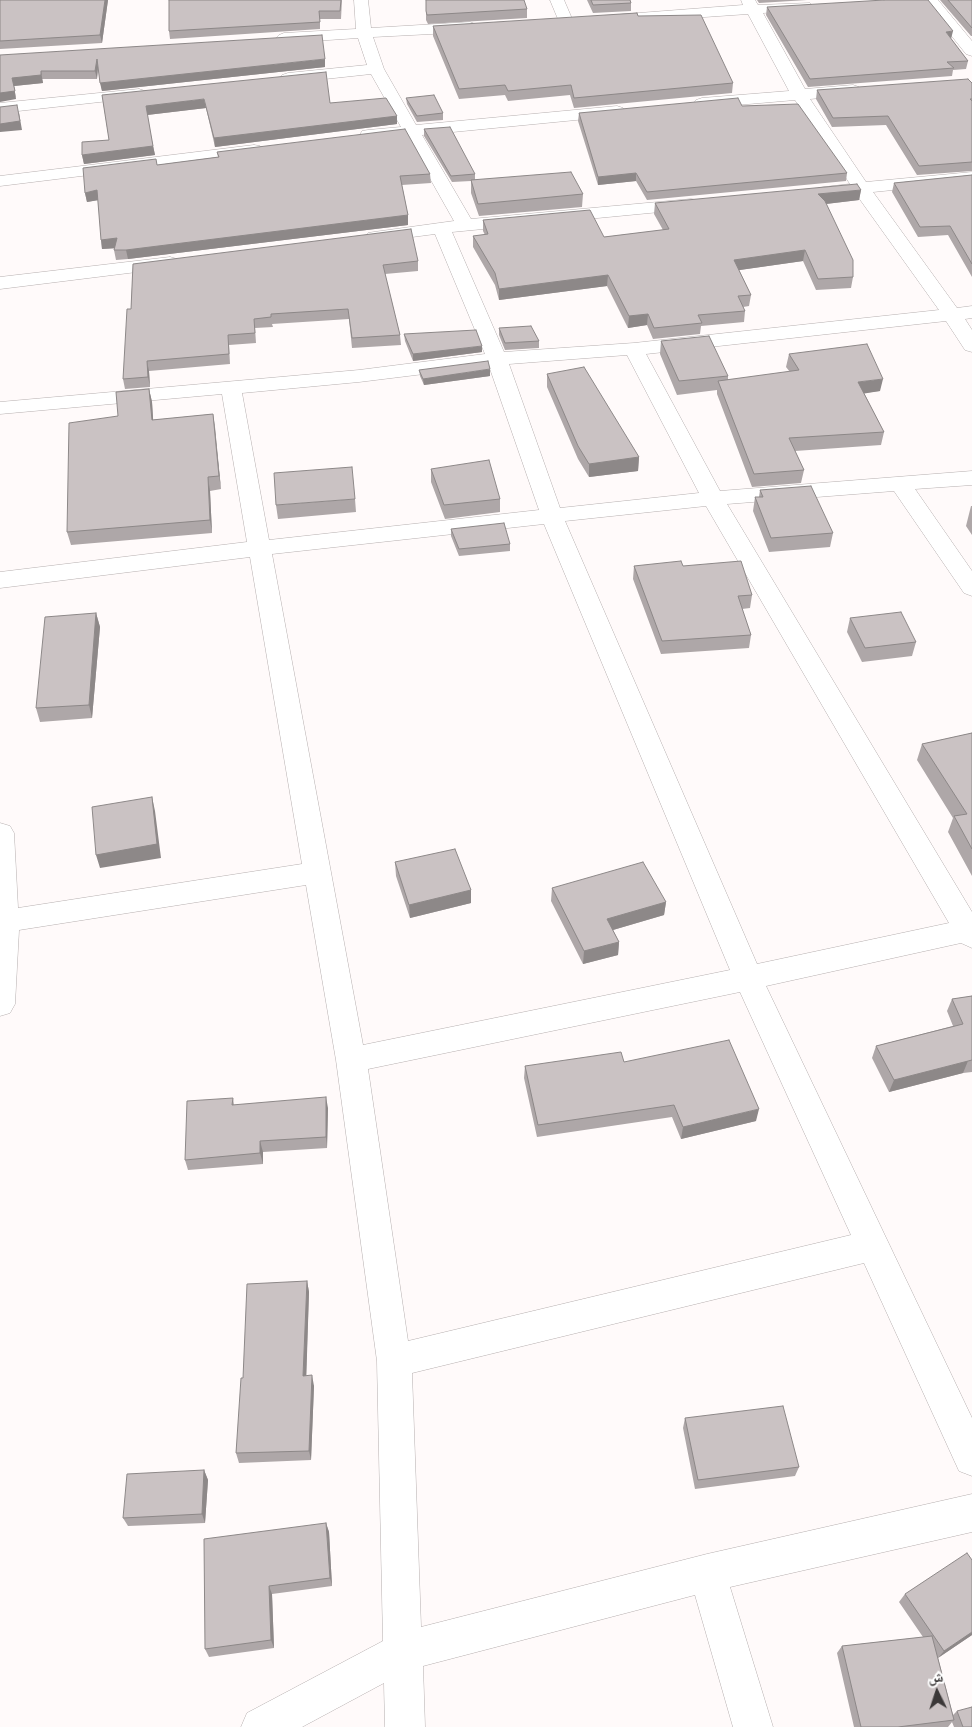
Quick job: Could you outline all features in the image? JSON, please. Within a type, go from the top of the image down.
[{"type":"street","points":[[361,0],[364,33],[376,69],[410,130],[454,227],[497,359],[552,516],[748,978],[972,1458]]},
{"type":"street","points":[[546,22],[570,21],[557,0]]},
{"type":"street","points":[[930,0],[972,51]]},
{"type":"street","points":[[605,18],[751,5],[822,5]]},
{"type":"street","points":[[751,5],[799,94],[861,188],[952,314],[972,346]]},
{"type":"street","points":[[266,39],[488,26]]},
{"type":"street","points":[[277,79],[376,69]]},
{"type":"street","points":[[682,105],[866,89]]},
{"type":"street","points":[[0,108],[158,92]]},
{"type":"street","points":[[352,138],[410,130],[634,109]]},
{"type":"street","points":[[0,181],[274,147]]},
{"type":"street","points":[[812,193],[972,177]]},
{"type":"street","points":[[354,240],[454,227],[712,202]]},
{"type":"street","points":[[0,283],[187,260]]},
{"type":"street","points":[[0,408],[359,376],[497,359],[634,349],[972,312]]},
{"type":"street","points":[[351,1060],[971,932],[712,498],[634,349]]},
{"type":"street","points":[[231,388],[351,1060],[394,1361],[405,1727]]},
{"type":"street","points":[[0,580],[261,548],[712,498],[972,478]]},
{"type":"street","points":[[900,483],[972,588]]},
{"type":"street","points":[[0,833],[2,922],[0,1004]]},
{"type":"street","points":[[2,922],[318,872]]},
{"type":"street","points":[[394,1361],[873,1245]]},
{"type":"street","points":[[261,1727],[402,1652],[707,1574],[972,1513]]},
{"type":"street","points":[[707,1574],[753,1727]]},
{"type":"building","points":[[0,0],[105,0],[100,35],[0,41]]},
{"type":"building","points":[[169,0],[341,0],[340,11],[319,11],[320,22],[169,31]]},
{"type":"building","points":[[426,0],[524,0],[527,9],[427,15]]},
{"type":"building","points":[[591,0],[630,0],[631,3],[593,5]]},
{"type":"building","points":[[884,0],[928,0],[953,31],[946,32],[968,61],[947,62],[954,68],[810,79],[767,7]]},
{"type":"building","points":[[948,0],[972,0],[972,28]]},
{"type":"building","points":[[637,13],[638,16],[701,15],[733,83],[574,98],[571,85],[508,91],[505,85],[459,89],[433,26]]},
{"type":"building","points":[[322,35],[325,59],[100,83],[97,59],[95,71],[41,71],[41,75],[12,78],[15,91],[0,93],[0,55]]},
{"type":"building","points":[[326,72],[330,103],[386,98],[397,116],[214,138],[204,99],[146,106],[153,146],[82,155],[82,142],[109,140],[102,95]]},
{"type":"building","points":[[968,79],[972,83],[972,99],[970,99],[972,101],[972,162],[919,166],[888,116],[833,118],[817,90]]},
{"type":"building","points":[[434,95],[443,113],[417,116],[406,98]]},
{"type":"building","points":[[738,98],[742,106],[798,104],[847,173],[647,192],[636,173],[598,177],[579,113]]},
{"type":"building","points":[[17,105],[20,121],[0,124],[0,107]]},
{"type":"building","points":[[450,127],[475,174],[451,176],[424,129]]},
{"type":"building","points":[[405,129],[430,174],[400,176],[408,215],[114,250],[117,238],[101,240],[97,190],[85,193],[83,168],[156,159],[157,165],[219,157],[217,152]]},
{"type":"building","points":[[571,172],[583,194],[478,204],[471,180]]},
{"type":"building","points":[[972,175],[972,264],[950,226],[920,227],[894,183]]},
{"type":"building","points":[[857,184],[861,190],[818,194],[825,201],[853,260],[853,277],[818,279],[805,250],[734,260],[751,295],[738,296],[745,311],[698,315],[702,323],[654,328],[648,314],[629,316],[608,275],[499,289],[495,273],[473,236],[488,234],[483,220],[590,210],[604,237],[669,229],[655,203]]},
{"type":"building","points":[[411,229],[418,261],[383,265],[400,335],[352,338],[348,309],[271,314],[271,317],[254,319],[255,333],[228,335],[229,354],[147,361],[148,377],[123,379],[127,309],[131,309],[133,264]]},
{"type":"building","points":[[531,326],[539,341],[505,343],[499,328]]},
{"type":"building","points":[[476,330],[482,346],[413,354],[404,334]]},
{"type":"building","points":[[709,336],[728,376],[679,381],[661,341]]},
{"type":"building","points":[[867,344],[883,379],[858,382],[884,432],[789,438],[804,470],[754,474],[718,381],[799,370],[789,354]]},
{"type":"building","points":[[488,361],[490,369],[423,379],[419,370]]},
{"type":"building","points":[[584,367],[639,457],[589,464],[578,446],[547,374]]},
{"type":"building","points":[[149,389],[152,420],[213,414],[219,476],[208,477],[210,520],[67,532],[69,423],[118,416],[116,392]]},
{"type":"building","points":[[489,460],[500,499],[444,505],[431,469]]},
{"type":"building","points":[[352,467],[355,499],[276,505],[274,473]]},
{"type":"building","points":[[811,486],[833,533],[771,538],[755,497],[763,497],[760,490]]},
{"type":"building","points":[[504,523],[510,544],[459,549],[451,529]]},
{"type":"building","points":[[681,561],[683,566],[741,561],[752,595],[738,596],[751,635],[662,641],[634,566]]},
{"type":"building","points":[[901,612],[916,642],[865,648],[850,618]]},
{"type":"building","points":[[96,613],[89,705],[36,708],[45,617]]},
{"type":"building","points":[[972,733],[972,849],[954,816],[967,814],[922,744]]},
{"type":"building","points":[[152,797],[157,844],[96,855],[92,807]]},
{"type":"building","points":[[455,849],[471,890],[409,905],[395,862]]},
{"type":"building","points":[[643,862],[666,902],[607,919],[619,942],[584,951],[552,888]]},
{"type":"building","points":[[972,996],[972,1060],[894,1080],[876,1046],[963,1024],[952,999]]},
{"type":"building","points":[[729,1040],[759,1109],[683,1127],[674,1105],[538,1125],[525,1066],[621,1052],[624,1062]]},
{"type":"building","points":[[326,1097],[326,1137],[260,1141],[260,1153],[185,1160],[187,1101],[233,1098],[232,1105]]},
{"type":"building","points":[[307,1281],[303,1376],[312,1375],[309,1451],[236,1453],[241,1378],[243,1378],[247,1284]]},
{"type":"building","points":[[783,1406],[799,1467],[698,1480],[685,1418]]},
{"type":"building","points":[[204,1470],[202,1514],[123,1518],[127,1474]]},
{"type":"building","points":[[326,1523],[330,1578],[269,1586],[271,1640],[205,1649],[204,1539]]},
{"type":"building","points":[[967,1553],[972,1560],[972,1632],[944,1651],[905,1594]]},
{"type":"building","points":[[932,1636],[954,1720],[898,1727],[861,1727],[842,1646]]},
{"type":"building","points":[[972,1707],[972,1727],[963,1727],[957,1711]]}]
